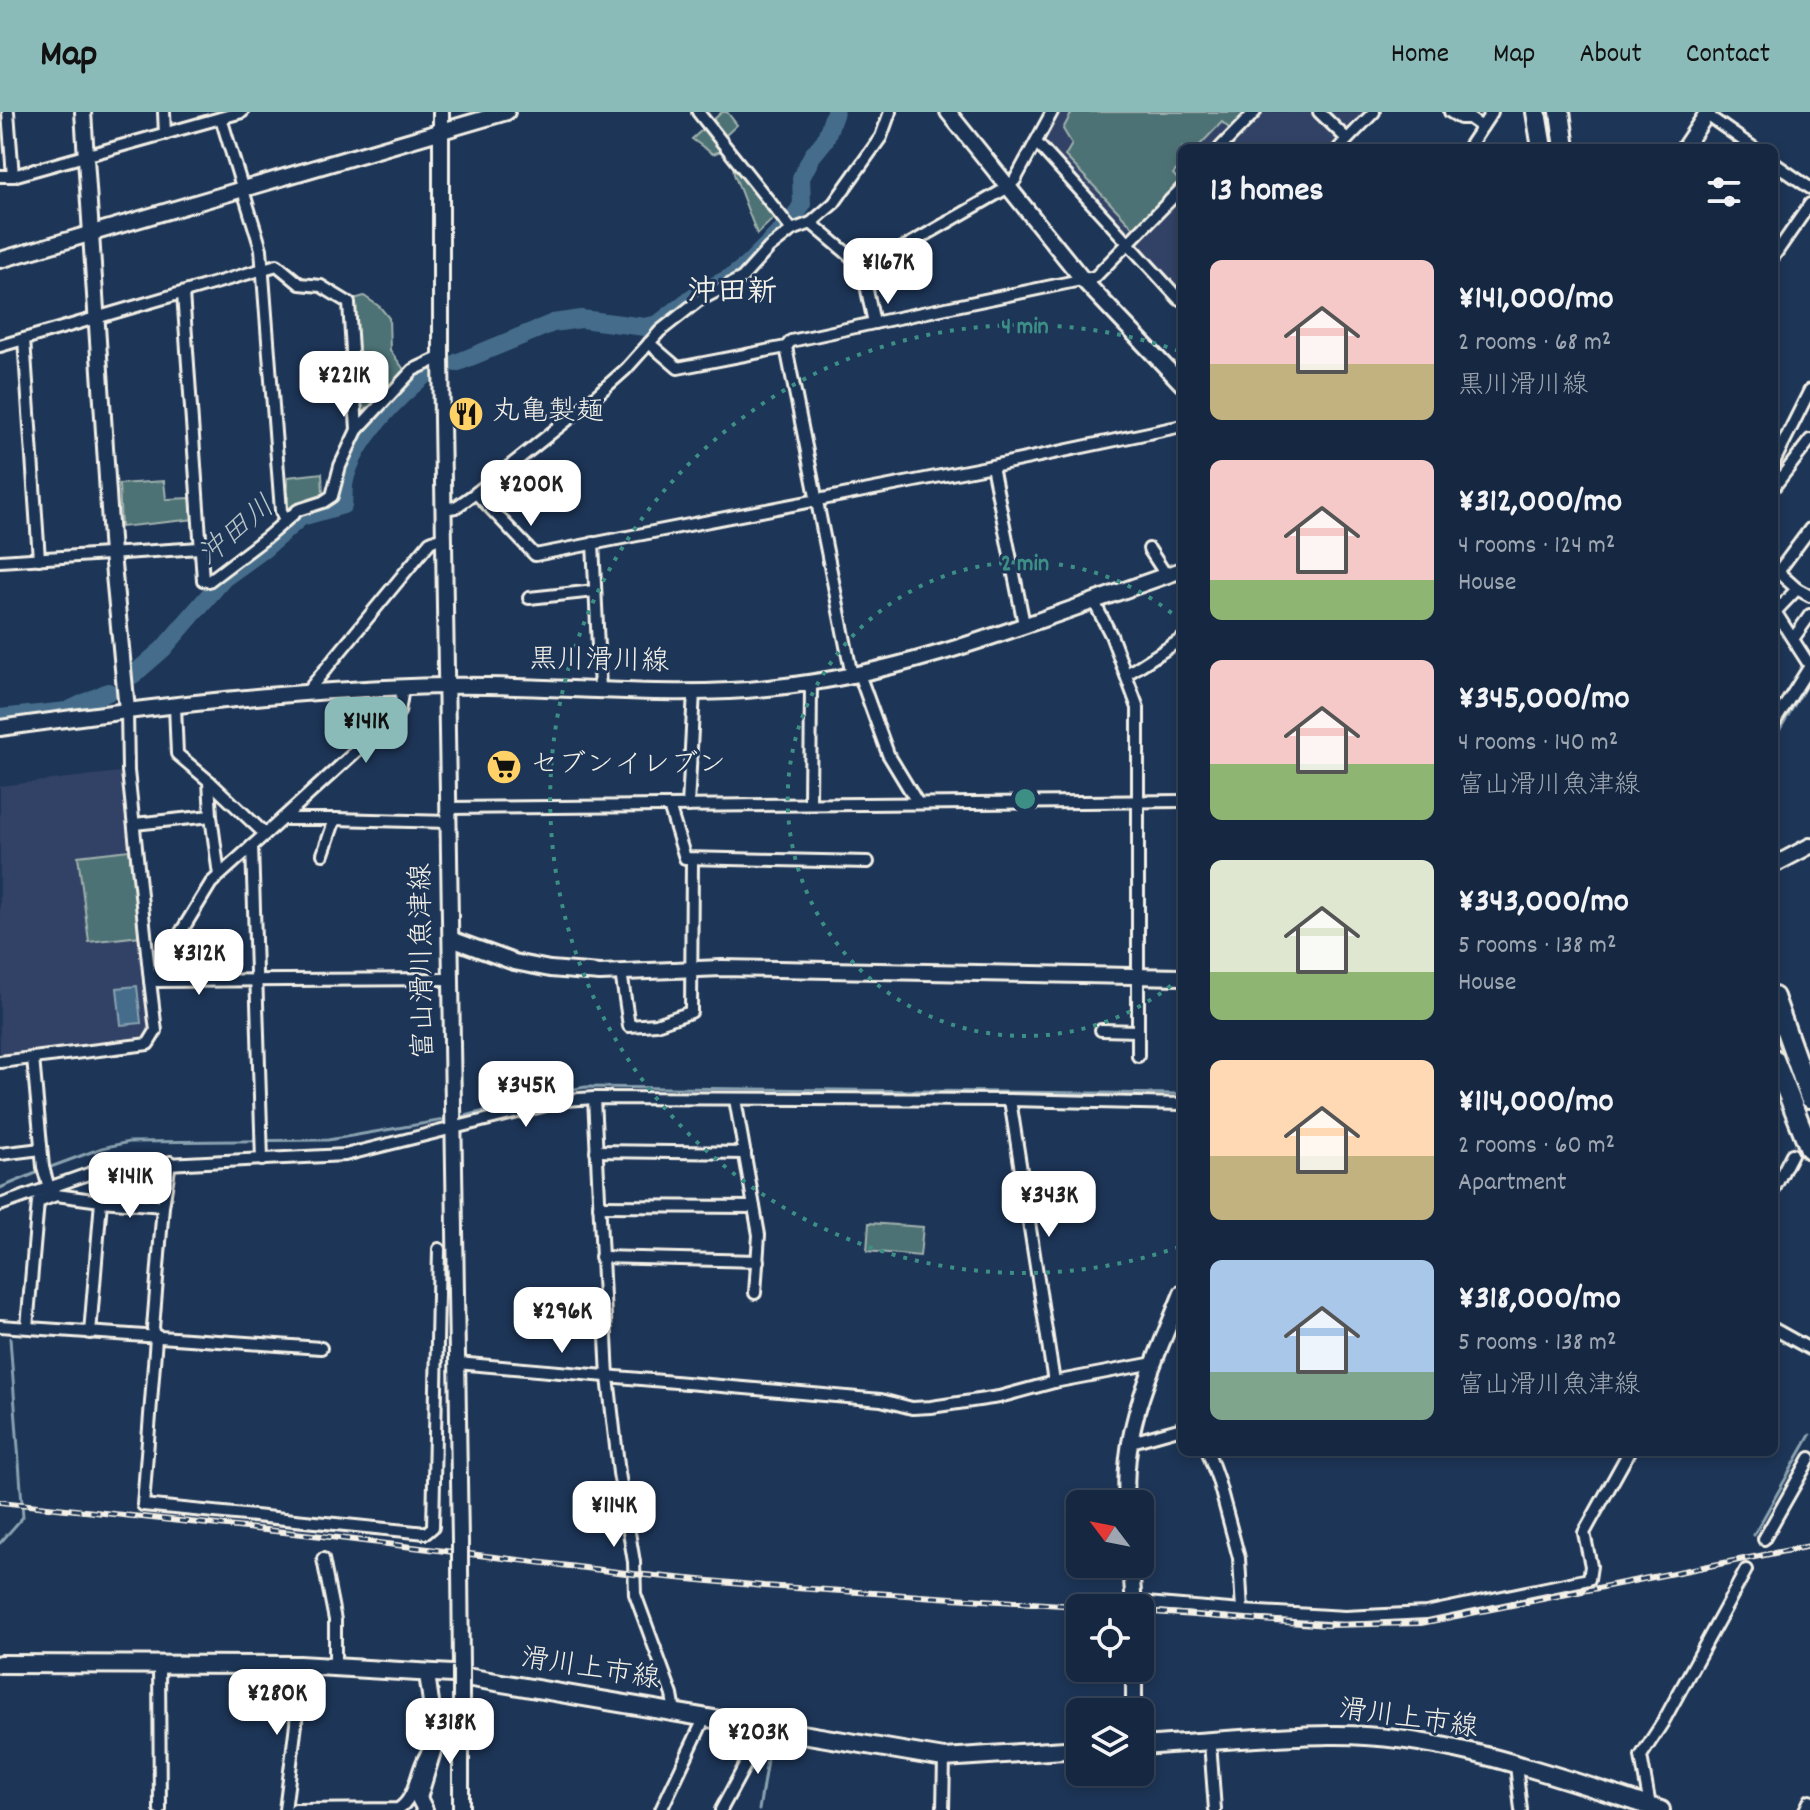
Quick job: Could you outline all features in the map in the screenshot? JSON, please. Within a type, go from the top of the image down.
[{"type":"highway","points":[[1536,112],[1541,144]]},
{"type":"highway","points":[[1560,112],[1564,144]]},
{"type":"highway","points":[[1778,1008],[1810,1098]]},
{"type":"highway","points":[[1778,1073],[1801,1152]]},
{"type":"main road","points":[[83,112],[112,554],[127,710]]},
{"type":"main road","name":"富山滑川魚津線","points":[[441,112],[441,357],[448,686],[461,1810]]},
{"type":"main road","points":[[0,260],[507,112]]},
{"type":"main road","points":[[948,112],[1084,281],[1178,380]]},
{"type":"main road","points":[[1687,144],[1707,113]]},
{"type":"main road","name":"黒川滑川線","points":[[0,728],[127,710],[306,693],[448,686],[694,691],[775,688],[856,675],[925,659],[1178,571]]},
{"type":"main road","points":[[1778,863],[1810,846]]},
{"type":"main road","points":[[451,939],[514,962],[550,969],[1178,977]]},
{"type":"main road","points":[[1126,1490],[1128,1443],[1154,1363],[1178,1303]]},
{"type":"main road","points":[[0,1664],[299,1665],[452,1674]]},
{"type":"main road","points":[[425,1810],[419,1798],[434,1748],[435,1730],[427,1674]]},
{"type":"main road","name":"滑川上市線","points":[[472,1678],[944,1758],[1066,1750]]},
{"type":"main road","name":"滑川上市線","points":[[1154,1745],[1351,1736],[1430,1746],[1516,1765],[1655,1808]]},
{"type":"street","points":[[8,112],[13,176]]},
{"type":"street","points":[[164,112],[165,134]]},
{"type":"street","points":[[0,176],[13,176],[242,112]]},
{"type":"street","points":[[698,112],[792,230]]},
{"type":"street","points":[[443,509],[456,507],[476,493],[580,410],[698,301],[742,278],[769,248],[792,230],[811,223],[834,203],[881,137],[890,112]]},
{"type":"street","points":[[863,271],[1007,188],[1015,180],[1052,112]]},
{"type":"street","points":[[1224,144],[1255,112]]},
{"type":"street","points":[[1319,112],[1347,139]]},
{"type":"street","points":[[1343,144],[1374,112]]},
{"type":"street","points":[[1450,112],[1460,118],[1469,118],[1482,127]]},
{"type":"street","points":[[1471,144],[1492,112]]},
{"type":"street","points":[[1707,113],[1749,144]]},
{"type":"street","points":[[221,118],[261,249],[281,511],[285,521]]},
{"type":"street","points":[[1036,142],[1178,298]]},
{"type":"street","points":[[1778,166],[1810,188]]},
{"type":"street","points":[[649,343],[678,368],[786,347],[791,341],[874,323],[1084,281],[1095,277],[1178,192]]},
{"type":"street","points":[[1778,250],[1810,204]]},
{"type":"street","points":[[811,223],[855,260],[863,271],[874,323]]},
{"type":"street","points":[[0,346],[277,265],[300,284],[321,286],[349,303],[357,430]]},
{"type":"street","points":[[183,293],[203,580],[209,581],[298,510],[332,496],[340,466],[357,430],[413,370],[441,357]]},
{"type":"street","points":[[24,339],[39,559]]},
{"type":"street","points":[[786,347],[856,675],[888,754],[917,802]]},
{"type":"street","points":[[1778,454],[1810,390]]},
{"type":"street","points":[[476,493],[535,555],[1178,427]]},
{"type":"street","points":[[1778,482],[1810,440]]},
{"type":"street","points":[[992,466],[1024,624]]},
{"type":"street","points":[[1778,568],[1810,529]]},
{"type":"street","points":[[306,693],[430,542],[444,536]]},
{"type":"street","points":[[593,543],[600,689]]},
{"type":"street","points":[[0,561],[200,548]]},
{"type":"street","points":[[1149,549],[1166,575]]},
{"type":"street","points":[[1778,572],[1810,596]]},
{"type":"street","points":[[1778,607],[1797,589]]},
{"type":"street","points":[[529,598],[595,591]]},
{"type":"street","points":[[1093,600],[1111,635],[1138,708],[1138,1056]]},
{"type":"street","points":[[1793,639],[1810,615]]},
{"type":"street","points":[[1778,617],[1810,666],[1778,717]]},
{"type":"street","points":[[1127,674],[1178,642]]},
{"type":"street","points":[[810,804],[811,683]]},
{"type":"street","points":[[154,981],[211,883],[399,712],[403,688]]},
{"type":"street","points":[[688,806],[694,691]]},
{"type":"street","points":[[175,706],[177,754],[265,834]]},
{"type":"street","points":[[0,1062],[148,1044],[156,1031],[154,981],[128,771],[127,710]]},
{"type":"street","points":[[209,781],[219,875]]},
{"type":"street","points":[[282,819],[669,806],[1178,801]]},
{"type":"street","points":[[669,806],[685,858],[692,860],[868,862]]},
{"type":"street","points":[[134,824],[211,816]]},
{"type":"street","points":[[323,854],[335,819]]},
{"type":"street","points":[[252,846],[262,1160]]},
{"type":"street","points":[[621,972],[629,1026],[656,1024],[691,1012],[692,860]]},
{"type":"street","points":[[154,981],[451,979]]},
{"type":"street","points":[[1101,1030],[1138,1031]]},
{"type":"street","points":[[33,1058],[43,1167],[49,1188]]},
{"type":"street","points":[[594,1098],[608,1377],[619,1473],[634,1562],[635,1594],[672,1695],[675,1712]]},
{"type":"street","points":[[735,1099],[759,1235],[755,1293]]},
{"type":"street","points":[[0,1205],[108,1167],[345,1155],[566,1100],[1010,1100],[1178,1104]]},
{"type":"street","points":[[1010,1100],[1054,1382]]},
{"type":"street","points":[[0,1154],[41,1149]]},
{"type":"street","points":[[596,1151],[745,1153]]},
{"type":"street","points":[[1778,1184],[1801,1152]]},
{"type":"street","points":[[170,1162],[163,1206],[153,1328],[156,1338],[143,1505],[426,1533],[433,1527],[439,1249]]},
{"type":"street","points":[[27,1327],[38,1202],[56,1195],[163,1206]]},
{"type":"street","points":[[90,1333],[101,1201]]},
{"type":"street","points":[[599,1206],[754,1207]]},
{"type":"street","points":[[601,1257],[758,1261]]},
{"type":"street","points":[[0,1326],[321,1348]]},
{"type":"street","points":[[1778,1331],[1810,1349]]},
{"type":"street","points":[[457,1363],[881,1400],[912,1408],[999,1397],[1054,1382],[1154,1363]]},
{"type":"street","points":[[1128,1443],[1178,1429]]},
{"type":"street","points":[[1209,1456],[1239,1558],[1242,1611]]},
{"type":"street","points":[[1154,1606],[1345,1617],[1426,1613],[1589,1579],[1591,1566],[1584,1533],[1627,1456]]},
{"type":"street","points":[[1764,1539],[1810,1458]]},
{"type":"street","points":[[323,1559],[335,1620],[335,1666]]},
{"type":"street","points":[[1655,1808],[1641,1756],[1663,1722],[1746,1570]]},
{"type":"street","points":[[159,1664],[160,1810]]},
{"type":"street","points":[[285,1810],[296,1724],[299,1665]]},
{"type":"street","points":[[661,1810],[705,1717]]},
{"type":"street","points":[[721,1810],[765,1728]]},
{"type":"street","points":[[1210,1742],[1215,1810]]},
{"type":"street","points":[[295,1810],[398,1809],[407,1803],[423,1760],[428,1750],[434,1748]]},
{"type":"street","points":[[943,1810],[944,1758]]},
{"type":"street","points":[[1516,1765],[1521,1810]]},
{"type":"street","points":[[1805,1810],[1810,1800]]},
{"type":"shaded area","points":[[1058,112],[1369,112],[1338,144],[1178,144],[1178,291],[1041,143]]},
{"type":"shaded area","points":[[128,771],[156,1031],[148,1044],[0,1062],[0,786]]},
{"type":"shaded area","points":[[137,986],[141,1023],[121,1025],[117,988]]},
{"type":"green space","points":[[722,112],[727,112],[737,125],[725,136],[723,150],[713,154],[692,139]]},
{"type":"green space","points":[[1072,112],[1245,112],[1230,129],[1222,122],[1201,144],[1178,144],[1178,168],[1173,174],[1178,184],[1134,228],[1065,156],[1072,144],[1063,129]]},
{"type":"green space","points":[[733,164],[775,217],[757,234],[734,174]]},
{"type":"green space","points":[[364,296],[389,318],[390,350],[405,371],[364,417],[360,415],[354,299]]},
{"type":"green space","points":[[322,473],[323,495],[288,509],[288,477]]},
{"type":"green space","points":[[164,481],[166,499],[193,498],[195,519],[121,527],[119,484]]},
{"type":"green space","points":[[129,850],[140,936],[89,942],[78,856]]},
{"type":"green space","points":[[869,1223],[923,1227],[920,1256],[867,1251]]},
{"type":"waterway","name":"沖田川","points":[[456,363],[553,323],[581,319],[645,327],[658,324],[694,296],[733,276],[795,217],[802,204],[801,178],[812,156],[825,140],[835,112]]},
{"type":"waterway","name":"沖田川","points":[[133,675],[163,649],[224,578],[301,517],[343,505],[350,465],[367,435],[391,406],[430,371]]},
{"type":"waterway","points":[[1778,732],[1810,679]]},
{"type":"waterway","name":"沖田川","points":[[0,718],[67,711],[108,692]]},
{"type":"waterway","points":[[458,1118],[586,1087],[1178,1094]]},
{"type":"waterway","points":[[48,1168],[102,1148],[129,1142],[328,1140],[450,1119]]},
{"type":"waterway","points":[[0,1188],[41,1171]]},
{"type":"waterway","points":[[0,1543],[23,1517],[10,1338]]},
{"type":"waterway","points":[[1754,1535],[1810,1435]]},
{"type":"waterway","points":[[759,1810],[767,1760]]},
{"type":"tunnel","points":[[1792,1154],[1810,1124]]},
{"type":"railway","points":[[0,1502],[322,1536],[634,1574],[764,1586],[1066,1605]]},
{"type":"railway","points":[[1154,1612],[1327,1625],[1421,1623],[1810,1546]]},
{"type":"place","name":"丸亀製麺","points":[[466,414]]},
{"type":"place","name":"セブンイレブン","points":[[504,767]]},
{"type":"district","name":"沖田新","points":[[732,294]]}]
